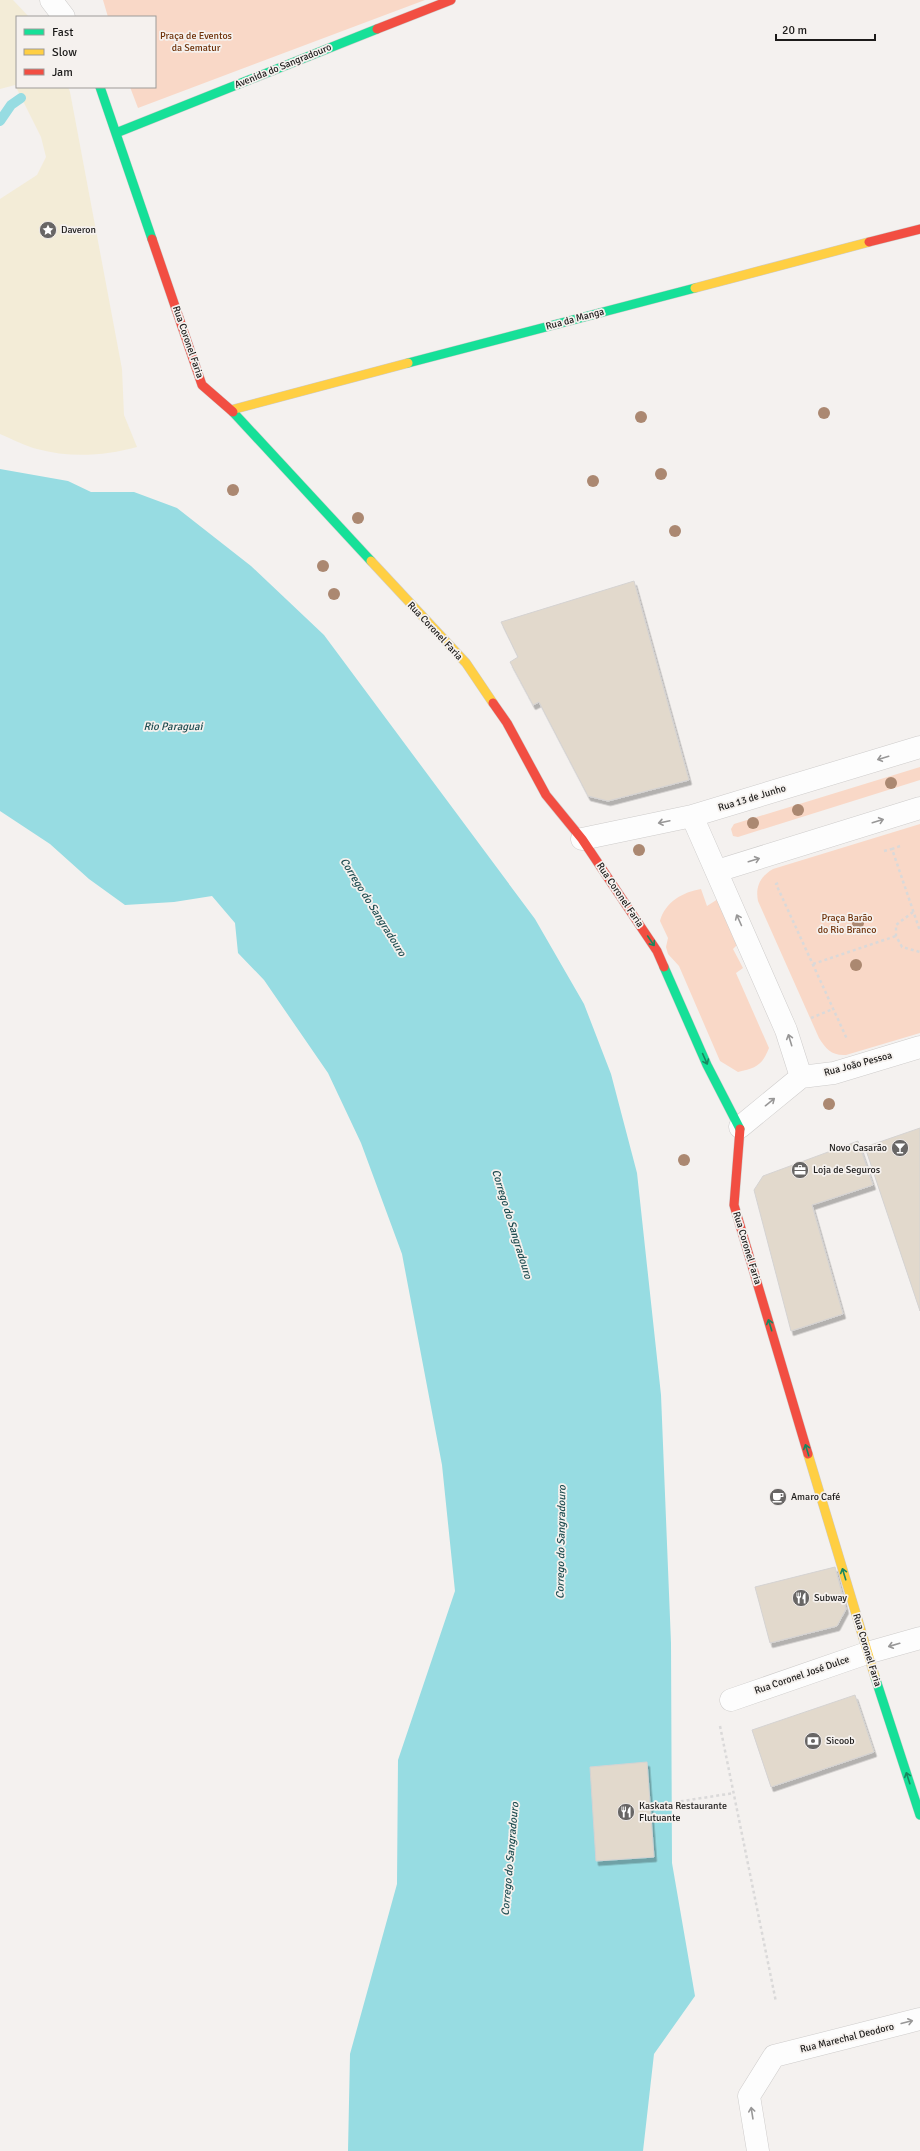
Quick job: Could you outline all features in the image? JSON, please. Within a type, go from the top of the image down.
[{"type":"street","points":[[51,0],[63,16]]},
{"type":"street","points":[[71,0],[77,16]]},
{"type":"street","name":"Avenida do Sangradouro","points":[[116,133],[451,0]]},
{"type":"street","name":"Rua Coronel Faria","points":[[100,88],[202,385],[231,410],[466,663],[507,723],[546,795],[582,839],[657,951],[707,1065],[740,1127],[734,1206],[867,1653],[920,1816]]},
{"type":"street","name":"Rua da Manga","points":[[231,410],[920,229]]},
{"type":"street","name":"Rua 13 de Junho","points":[[582,839],[692,816],[920,747]]},
{"type":"street","points":[[717,871],[920,808]]},
{"type":"street","points":[[692,816],[786,1030],[801,1077],[740,1127]]},
{"type":"street","name":"Rua João Pessoa","points":[[801,1077],[834,1072],[920,1047]]},
{"type":"street","name":"Rua Coronel José Dulce","points":[[731,1700],[867,1653],[920,1638]]},
{"type":"street","name":"Rua Marechal Deodoro","points":[[758,2151],[749,2096],[774,2056],[920,2019]]},
{"type":"path","points":[[877,854],[906,845]]},
{"type":"path","points":[[892,849],[920,932]]},
{"type":"path","points":[[784,882],[776,884],[846,1039],[854,1037]]},
{"type":"path","points":[[913,912],[896,925],[896,936],[902,947],[920,952]]},
{"type":"path","points":[[813,964],[896,936]]},
{"type":"path","points":[[811,1018],[833,1010]]},
{"type":"path","points":[[731,1700],[717,1712],[776,2002]]},
{"type":"path","points":[[650,1806],[734,1793]]},
{"type":"green space","name":"Praça de Eventos da Sematur","points":[[103,0],[425,0],[138,108],[130,88],[156,88],[156,16],[108,16]]},
{"type":"green space","points":[[920,767],[920,780],[738,837],[733,836],[731,829],[734,824]]},
{"type":"green space","name":"Praça Barão do Rio Branco","points":[[920,824],[920,1033],[846,1055],[833,1053],[819,1038],[758,901],[758,886],[762,878],[773,869]]},
{"type":"green space","points":[[701,889],[707,906],[718,899],[737,945],[733,949],[743,968],[736,973],[769,1048],[764,1059],[758,1065],[738,1072],[720,1061],[679,966],[668,954],[666,947],[668,938],[660,921],[662,914],[670,903],[681,895]]},
{"type":"sand","name":"Daveron","points":[[0,0],[13,0],[28,16],[16,16],[16,87],[15,85],[0,89]]},
{"type":"sand","name":"Daveron","points":[[16,88],[68,88],[122,369],[124,415],[137,447],[100,454],[62,454],[32,448],[0,434],[0,199],[37,175],[46,157],[41,137]]},
{"type":"water","name":"Rio Paraguai","points":[[0,469],[68,481],[91,492],[134,492],[177,508],[251,566],[324,635],[535,919],[584,1004],[611,1074],[637,1173],[661,1395],[671,1643],[672,1863],[695,1996],[654,2054],[643,2151],[348,2151],[350,2054],[397,1884],[398,1760],[455,1591],[442,1465],[402,1254],[361,1143],[328,1073],[264,980],[238,953],[235,923],[212,896],[174,902],[125,905],[89,879],[50,844],[0,811]]},
{"type":"building","points":[[634,581],[689,780],[608,801],[588,796],[539,702],[533,705],[510,662],[518,657],[501,622]]},
{"type":"building","points":[[920,1128],[920,1311],[865,1147]]},
{"type":"building","points":[[858,1141],[873,1185],[812,1205],[843,1314],[791,1331],[754,1190],[763,1176]]},
{"type":"building","name":"Subway","points":[[835,1567],[846,1609],[837,1626],[770,1643],[755,1587]]},
{"type":"building","name":"Sicoob","points":[[855,1695],[874,1752],[771,1787],[752,1730]]},
{"type":"building","points":[[647,1762],[654,1857],[596,1861],[590,1767]]},
{"type":"waterway","name":"Corrego do Sangradouro","points":[[0,121],[11,105],[21,98]]},
{"type":"traffic: fast","points":[[116,133],[377,29]]},
{"type":"traffic: fast","points":[[100,88],[152,239]]},
{"type":"traffic: fast","points":[[408,363],[695,288]]},
{"type":"traffic: fast","points":[[233,412],[371,561]]},
{"type":"traffic: fast","points":[[664,967],[707,1065],[740,1129]]},
{"type":"traffic: fast","points":[[875,1677],[920,1815]]},
{"type":"traffic: slow","points":[[695,288],[869,242]]},
{"type":"traffic: slow","points":[[231,410],[408,363]]},
{"type":"traffic: slow","points":[[371,561],[466,663],[493,703]]},
{"type":"traffic: slow","points":[[808,1454],[875,1677]]},
{"type":"traffic: jam","points":[[377,29],[451,0]]},
{"type":"traffic: jam","points":[[869,242],[920,229]]},
{"type":"traffic: jam","points":[[152,239],[202,385],[233,412]]},
{"type":"traffic: jam","points":[[493,703],[507,723],[546,795],[582,839],[657,951],[664,967]]},
{"type":"traffic: jam","points":[[740,1129],[734,1205],[808,1454]]},
{"type":"place","name":"Daveron","points":[[48,230]]},
{"type":"place","name":"Novo Casarão","points":[[900,1148]]},
{"type":"place","name":"Loja de Seguros","points":[[800,1170]]},
{"type":"place","name":"Amaro Café","points":[[778,1497]]},
{"type":"place","name":"Subway","points":[[801,1598]]},
{"type":"place","name":"Sicoob","points":[[813,1741]]},
{"type":"place","name":"Kaskata Restaurante Flutuante","points":[[626,1812]]}]
